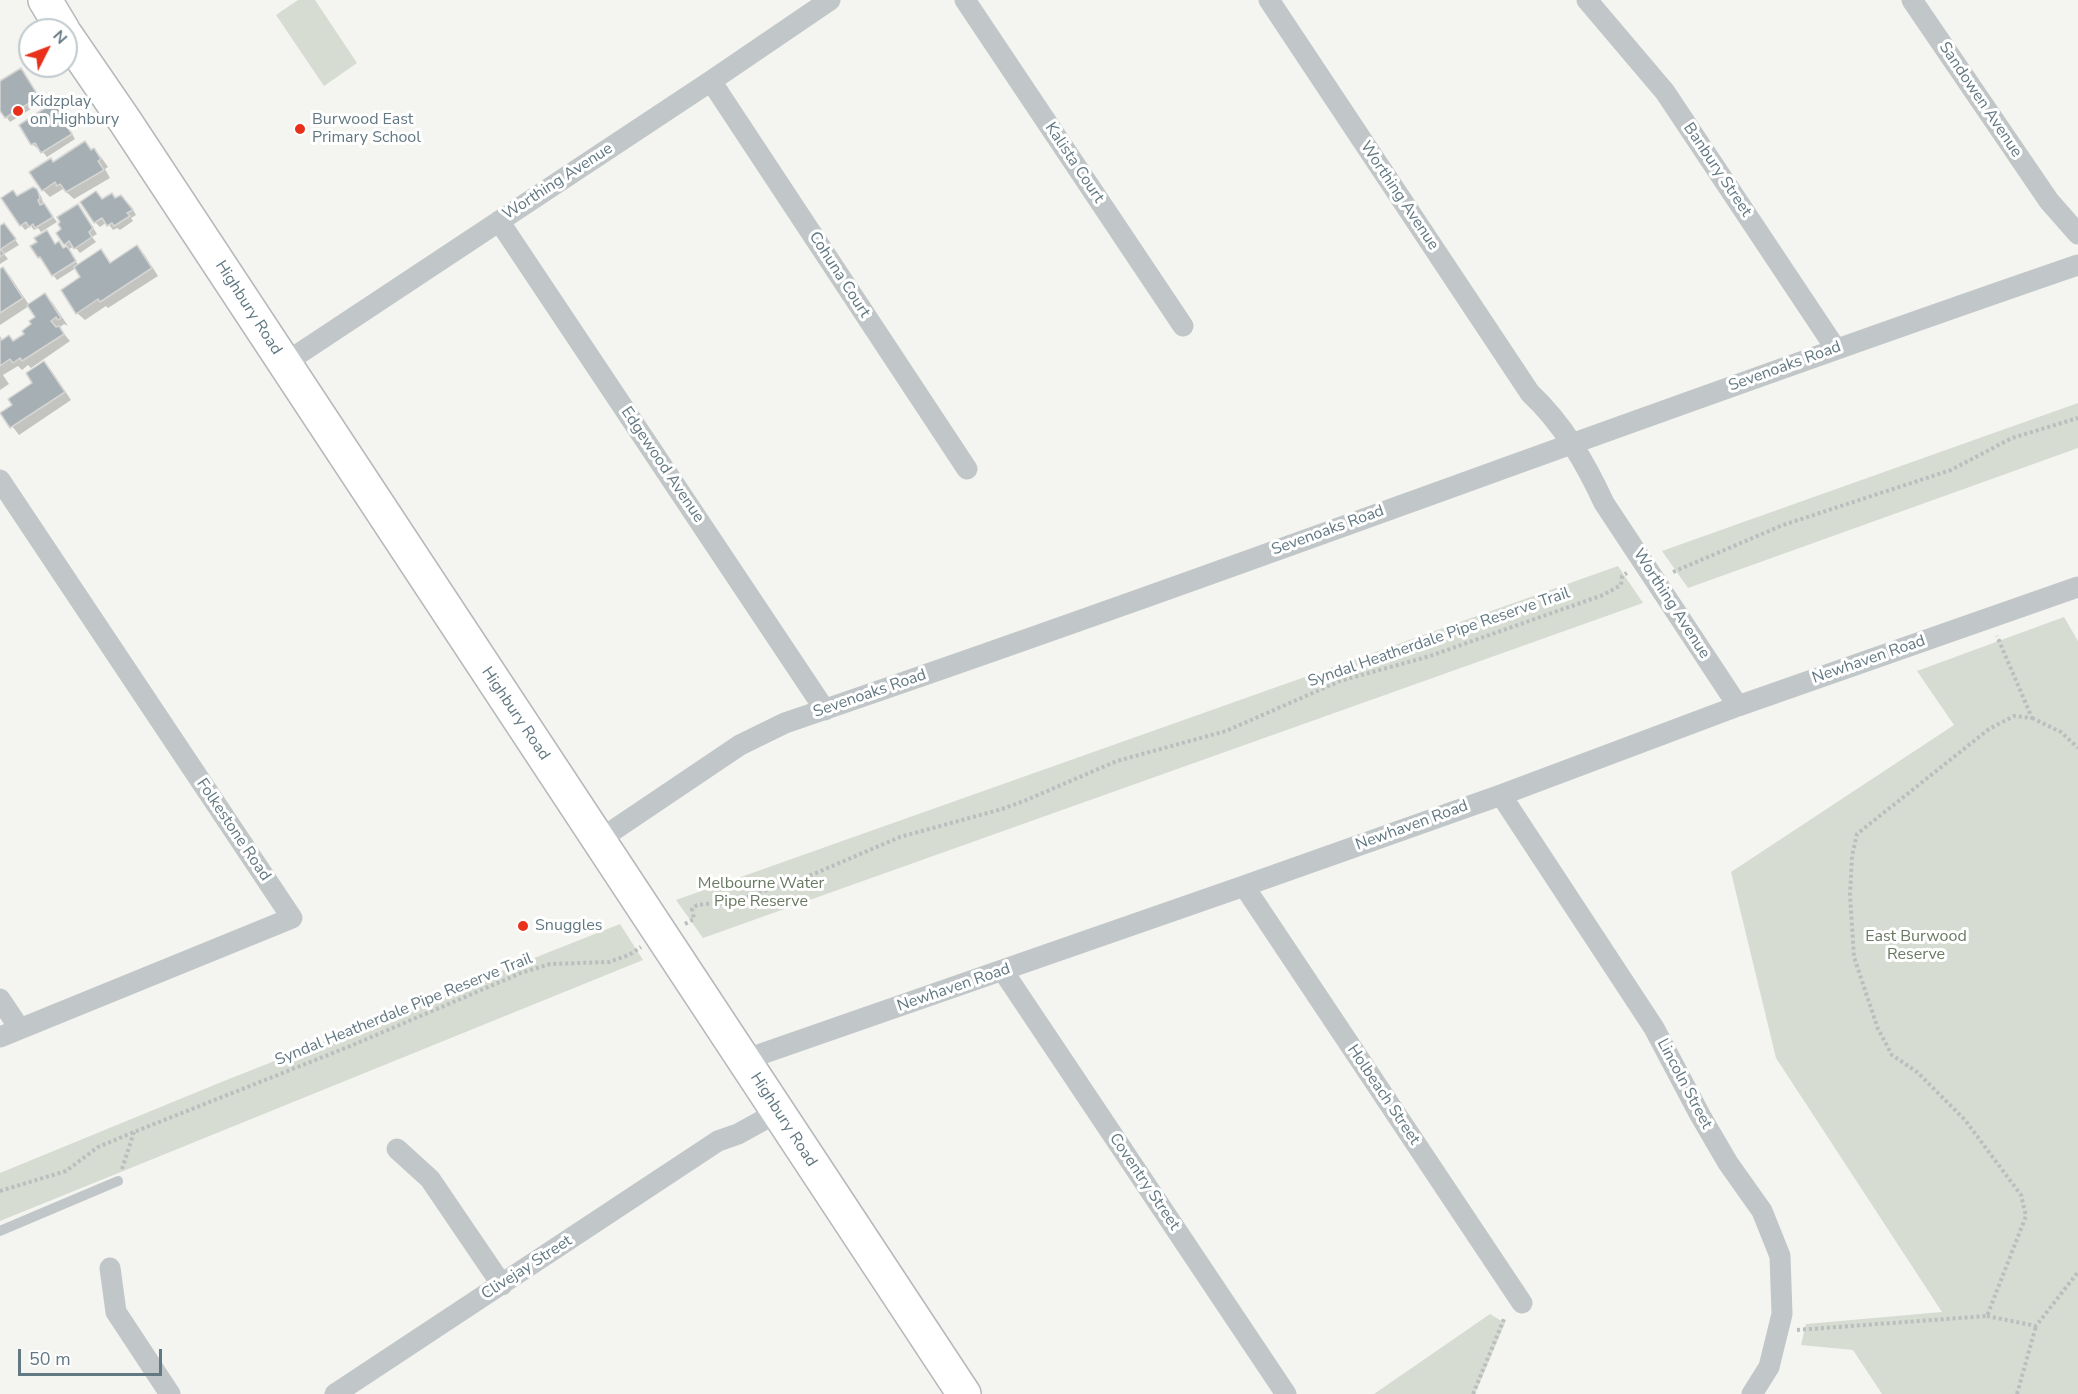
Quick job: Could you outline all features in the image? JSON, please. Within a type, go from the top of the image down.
[{"type":"main road","name":"Highbury Road","points":[[52,17],[285,363],[964,1394]]},
{"type":"street","name":"Worthing Avenue","points":[[285,363],[830,0]]},
{"type":"street","name":"Kalista Court","points":[[965,0],[1184,326]]},
{"type":"street","name":"Worthing Avenue","points":[[1269,0],[1530,393],[1540,417],[1566,447],[1738,706]]},
{"type":"street","name":"Banbury Street","points":[[1587,0],[1665,92],[1836,349]]},
{"type":"street","name":"Sandowen Avenue","points":[[1912,0],[2049,201],[2078,234]]},
{"type":"street","name":"Cohuna Court","points":[[711,81],[967,469]]},
{"type":"street","name":"Sandowen Avenue","points":[[2049,201],[2077,265]]},
{"type":"street","name":"Edgewood Avenue","points":[[499,221],[825,710]]},
{"type":"street","name":"Sevenoaks Road","points":[[599,840],[740,745],[785,723],[2077,265]]},
{"type":"street","name":"Folkestone Road","points":[[0,480],[292,918],[0,1037]]},
{"type":"street","name":"Newhaven Road","points":[[744,1060],[1501,795],[1738,706],[2078,587]]},
{"type":"street","name":"Lincoln Street","points":[[1501,795],[1654,1028],[1728,1163],[1762,1211],[1780,1256],[1782,1314],[1769,1367],[1752,1394]]},
{"type":"street","name":"Holbeach Street","points":[[1244,886],[1522,1303]]},
{"type":"street","name":"Coventry Street","points":[[1003,971],[1286,1394]]},
{"type":"street","points":[[0,999],[20,1029]]},
{"type":"street","name":"Clivejay Street","points":[[335,1394],[718,1142],[733,1126],[773,1105]]},
{"type":"street","points":[[397,1149],[430,1179],[502,1285]]},
{"type":"street","points":[[110,1268],[116,1312],[170,1394]]},
{"type":"lane","points":[[0,1231],[118,1181]]},
{"type":"path","points":[[1646,566],[1663,559],[1672,572],[1783,525],[1950,471],[2012,438],[2078,418]]},
{"type":"path","name":"Syndal Heatherdale Pipe Reserve Trail","points":[[0,1191],[66,1171],[98,1147],[348,1047],[521,973],[550,964],[609,962],[628,955],[694,919],[692,909],[697,905],[736,901],[816,873],[900,837],[1013,805],[1117,761],[1226,731],[1340,681],[1430,656],[1603,596],[1621,585],[1622,576],[1646,566]]},
{"type":"path","points":[[1990,618],[2032,718]]},
{"type":"path","points":[[1987,1316],[2026,1216],[2021,1195],[1965,1120],[1917,1072],[1892,1055],[1878,1029],[1854,957],[1850,895],[1852,856],[1857,834],[1989,729],[2014,716],[2032,718],[2061,732],[2078,748]]},
{"type":"path","points":[[118,1181],[134,1132]]},
{"type":"path","points":[[2017,1394],[2036,1326],[2078,1272]]},
{"type":"path","points":[[1778,1329],[1805,1330],[1987,1316],[2036,1326]]},
{"type":"path","points":[[1473,1394],[1504,1319]]},
{"type":"green space","points":[[298,0],[315,0],[357,63],[324,86],[276,15]]},
{"type":"green space","points":[[2078,403],[2078,448],[1688,588],[1662,551]]},
{"type":"green space","name":"Melbourne Water Pipe Reserve","points":[[1618,566],[1643,603],[703,938],[676,900]]},
{"type":"green space","name":"East Burwood Reserve","points":[[2064,617],[2078,641],[2078,1394],[1882,1394],[1853,1350],[1801,1345],[1806,1324],[1942,1312],[1776,1058],[1731,872],[1954,725],[1917,671]]},
{"type":"green space","points":[[620,924],[643,960],[0,1221],[0,1173],[219,1083]]},
{"type":"green space","points":[[1490,1314],[1505,1323],[1475,1394],[1374,1394]]},
{"type":"building","points":[[18,70],[18,78],[27,78],[39,97],[5,118],[0,111],[0,81]]},
{"type":"building","points":[[54,102],[72,134],[41,153],[35,143],[31,145],[19,125]]},
{"type":"building","points":[[85,141],[91,150],[94,148],[101,159],[98,161],[104,170],[66,192],[60,184],[57,186],[55,182],[42,191],[29,172],[51,158],[53,162]]},
{"type":"building","points":[[33,187],[39,194],[40,205],[44,203],[53,217],[35,228],[33,224],[29,227],[26,222],[20,226],[1,198],[13,190],[17,196]]},
{"type":"building","points":[[96,191],[102,199],[112,193],[115,198],[121,195],[133,210],[127,213],[130,216],[114,226],[112,223],[107,226],[102,218],[94,223],[80,202]]},
{"type":"building","points":[[78,204],[93,228],[89,232],[92,237],[74,249],[69,241],[64,245],[56,233],[61,229],[57,217]]},
{"type":"building","points":[[4,223],[16,239],[1,249],[4,254],[0,257],[0,226]]},
{"type":"building","points":[[47,230],[55,244],[59,241],[63,248],[67,246],[76,261],[52,276],[30,246],[37,242],[34,238]]},
{"type":"building","points":[[137,245],[152,268],[100,302],[98,299],[76,314],[61,290],[80,277],[74,267],[101,249],[110,263]]},
{"type":"building","points":[[3,267],[23,298],[0,313],[0,269]]},
{"type":"building","points":[[45,293],[61,318],[58,320],[56,317],[51,321],[56,327],[59,326],[64,334],[22,361],[20,358],[13,363],[10,359],[0,366],[0,337],[2,340],[9,335],[13,341],[24,334],[22,331],[31,324],[29,321],[35,317],[27,305]]},
{"type":"building","points":[[44,361],[65,392],[10,428],[0,413],[12,405],[8,399],[32,383],[26,373]]},
{"type":"place","name":"Kidzplay on Highbury","points":[[18,111]]},
{"type":"place","name":"Burwood East Primary School","points":[[300,129]]},
{"type":"place","name":"Snuggles","points":[[523,926]]}]
